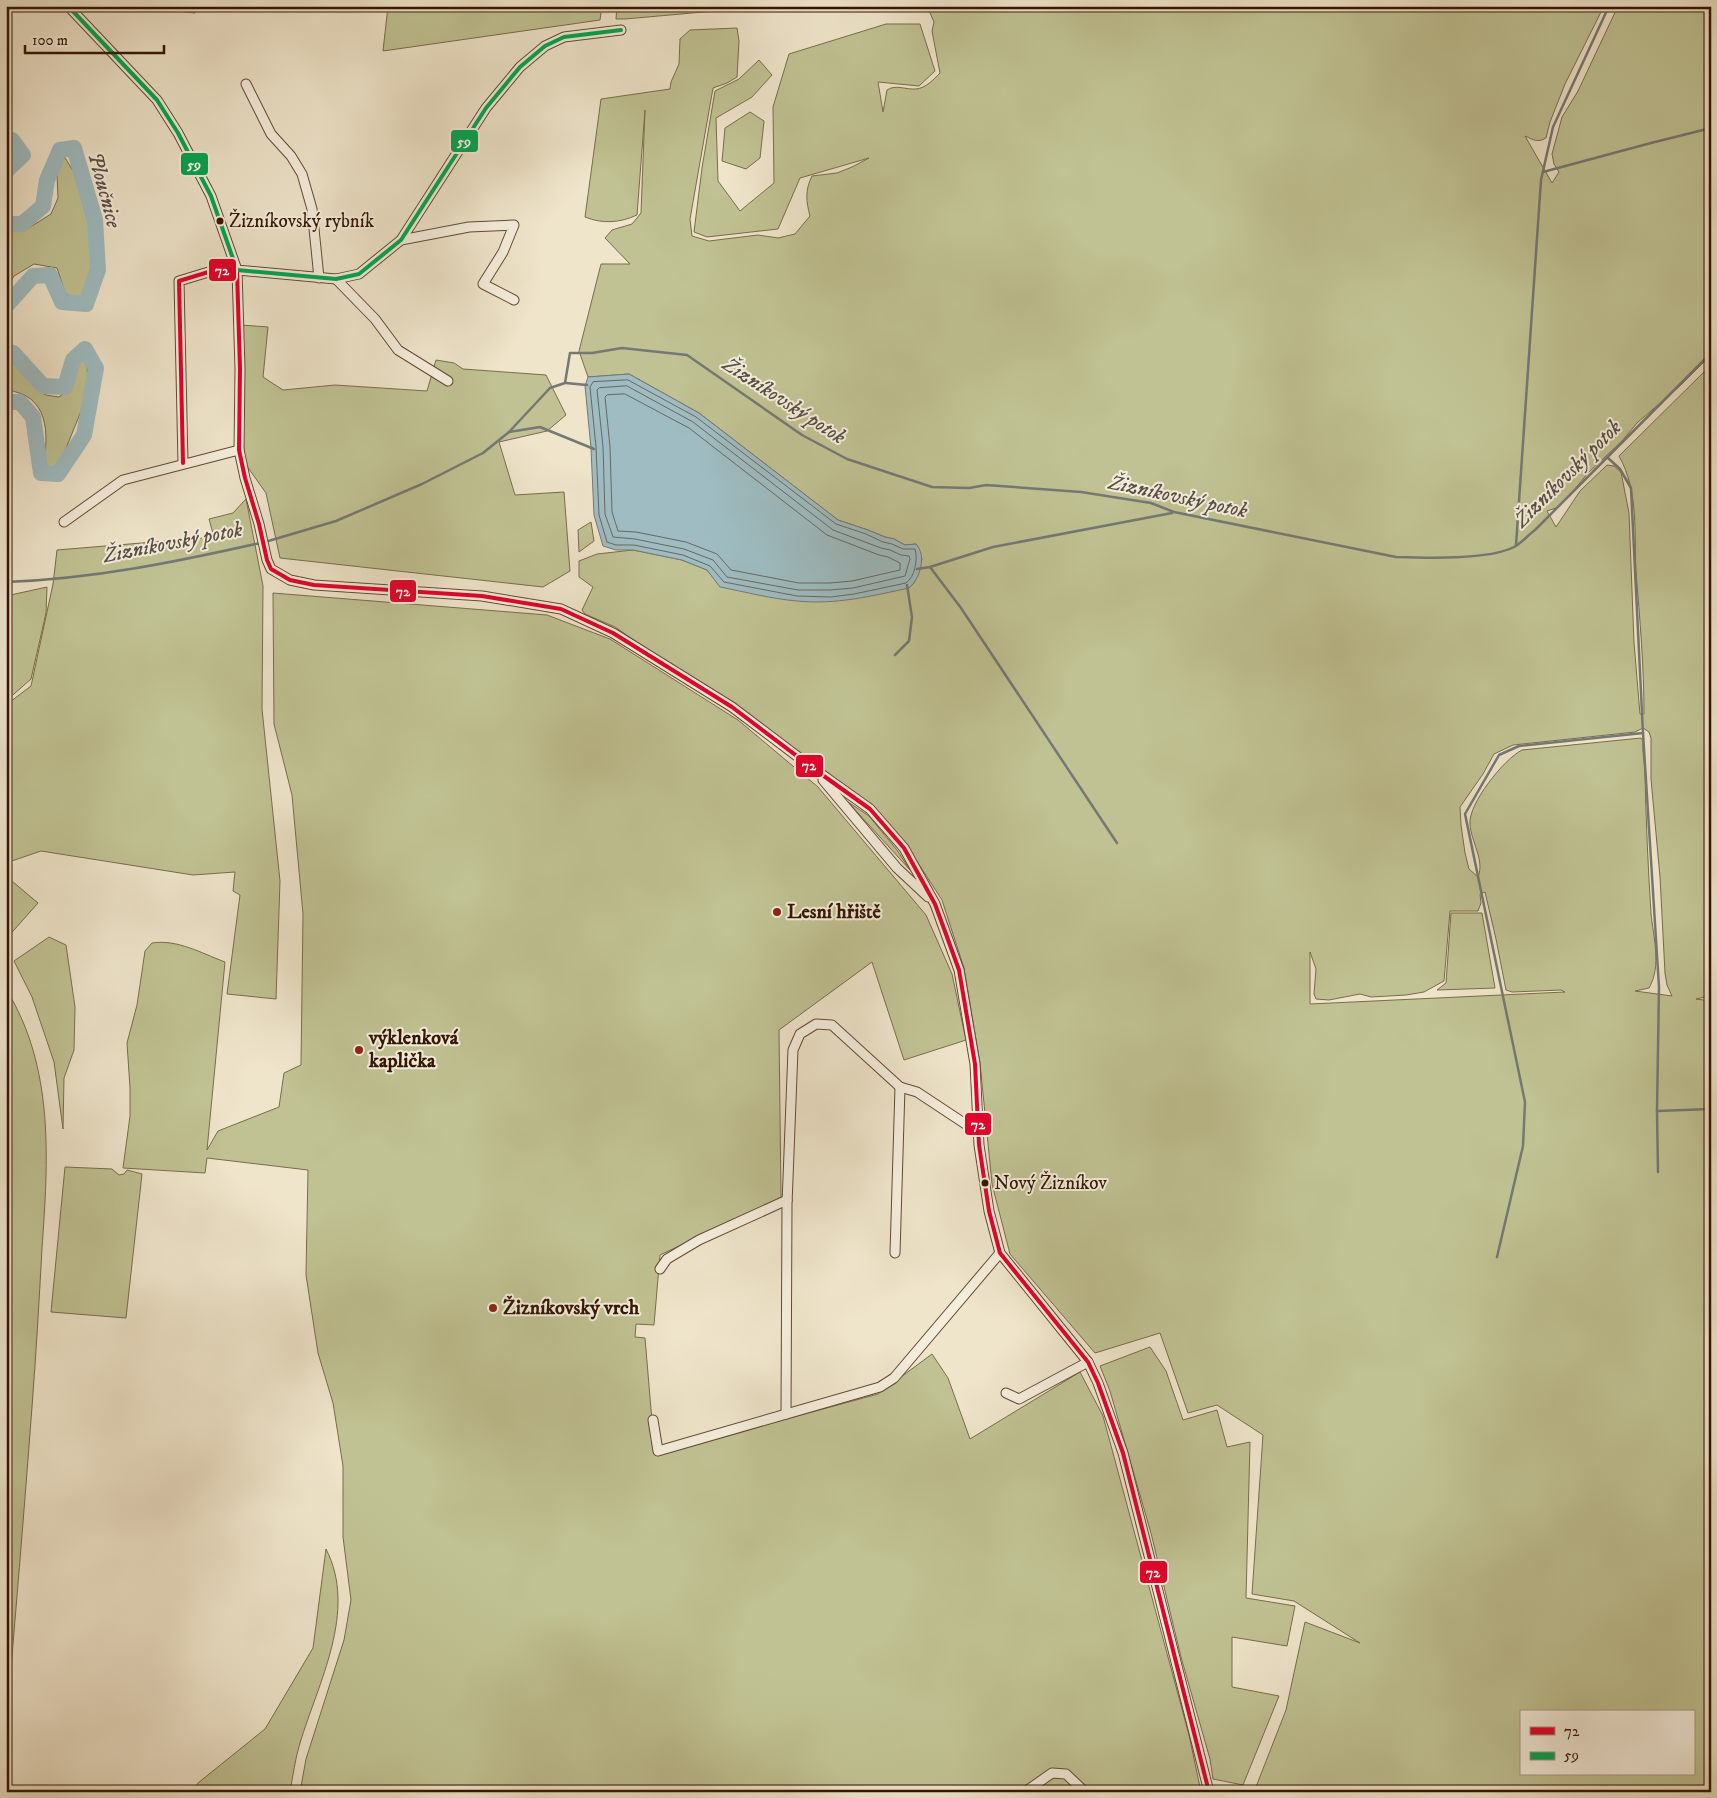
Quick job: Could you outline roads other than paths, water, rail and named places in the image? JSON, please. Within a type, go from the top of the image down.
[{"type":"street","points":[[68,6],[157,100],[178,133],[211,196],[237,270],[240,450],[245,478],[271,569],[290,580],[323,586],[482,596],[561,609],[613,633],[732,707],[870,810],[904,848],[935,904],[959,970],[975,1064],[979,1133],[989,1211],[1000,1253],[1088,1362],[1098,1384],[1123,1453],[1209,1792]]},
{"type":"street","points":[[183,463],[180,281],[215,270],[237,270],[336,279],[359,274],[401,240],[486,108],[520,67],[546,46],[564,37],[621,30]]},
{"type":"street","points":[[246,84],[271,134],[291,156],[302,174],[312,209],[319,278]]},
{"type":"street","points":[[401,240],[469,227],[514,225],[503,252],[483,284],[514,300]]},
{"type":"street","points":[[336,279],[375,319],[398,350],[448,381]]},
{"type":"street","points":[[64,522],[123,480],[183,463],[240,450]]},
{"type":"street","points":[[814,769],[897,868],[935,904]]},
{"type":"street","points":[[786,1414],[787,1200],[793,1050],[800,1034],[816,1024],[832,1025],[900,1087],[918,1092],[979,1133]]},
{"type":"street","points":[[895,1253],[900,1087]]},
{"type":"street","points":[[660,1269],[667,1259],[699,1240],[787,1200]]},
{"type":"street","points":[[654,1420],[658,1451],[880,1387],[894,1378],[1000,1253]]},
{"type":"street","points":[[1006,1393],[1019,1399],[1088,1362]]},
{"type":"street","points":[[1025,1792],[1052,1774],[1066,1774],[1085,1792]]},
{"type":"water","points":[[629,374],[699,413],[838,520],[894,539],[905,545],[916,544],[922,560],[919,573],[913,584],[909,588],[853,599],[825,602],[788,600],[720,587],[707,570],[682,560],[633,550],[616,550],[603,546],[594,515],[591,448],[585,386],[588,377]]},
{"type":"waterway","points":[[1516,545],[1541,180],[1553,127],[1609,6]]},
{"type":"waterway","points":[[1543,172],[1711,128]]},
{"type":"waterway","name":"Ploučnice","points":[[6,138],[12,140],[23,155],[6,171]]},
{"type":"waterway","name":"Ploučnice","points":[[6,224],[22,224],[43,206],[47,180],[60,150],[74,148],[95,220],[98,270],[86,304],[62,302],[50,275],[33,276],[6,306]]},
{"type":"waterway","name":"Žizníkovský potok","points":[[265,542],[336,521],[422,484],[483,453],[509,432],[550,388],[565,383],[570,353],[592,353],[622,348],[687,355],[802,435],[847,459],[932,487],[969,488],[986,485],[1081,492],[1151,503],[1174,512],[1396,557],[1474,556],[1503,551],[1520,543],[1711,353]]},
{"type":"waterway","name":"Ploučnice","points":[[6,350],[13,353],[43,386],[65,387],[73,360],[85,349],[96,368],[84,435],[58,474],[41,473],[33,417],[20,402],[6,402]]},
{"type":"waterway","points":[[566,383],[587,385]]},
{"type":"waterway","points":[[509,432],[540,427],[594,449]]},
{"type":"waterway","points":[[1497,1257],[1523,1146],[1525,1102],[1465,814],[1499,755],[1519,746],[1643,733],[1631,488],[1620,469],[1608,458]]},
{"type":"waterway","points":[[917,569],[930,567],[993,547],[1172,513]]},
{"type":"waterway","name":"Žizníkovský potok","points":[[6,582],[102,573],[197,557],[260,543]]},
{"type":"waterway","points":[[930,567],[961,608],[1117,843]]},
{"type":"waterway","points":[[895,655],[909,641],[912,617],[907,585]]},
{"type":"waterway","points":[[1643,733],[1659,987],[1657,1111],[1711,1109]]},
{"type":"waterway","points":[[1657,1111],[1658,1172]]},
{"type":"place","name":"Žizníkovský rybník","points":[[220,221]]},
{"type":"place","name":"Lesní hřiště","points":[[777,912]]},
{"type":"place","name":"výklenková kaplička","points":[[359,1050]]},
{"type":"place","name":"Nový Žizníkov","points":[[985,1183]]},
{"type":"place","name":"Žizníkovský vrch","points":[[493,1308]]}]
